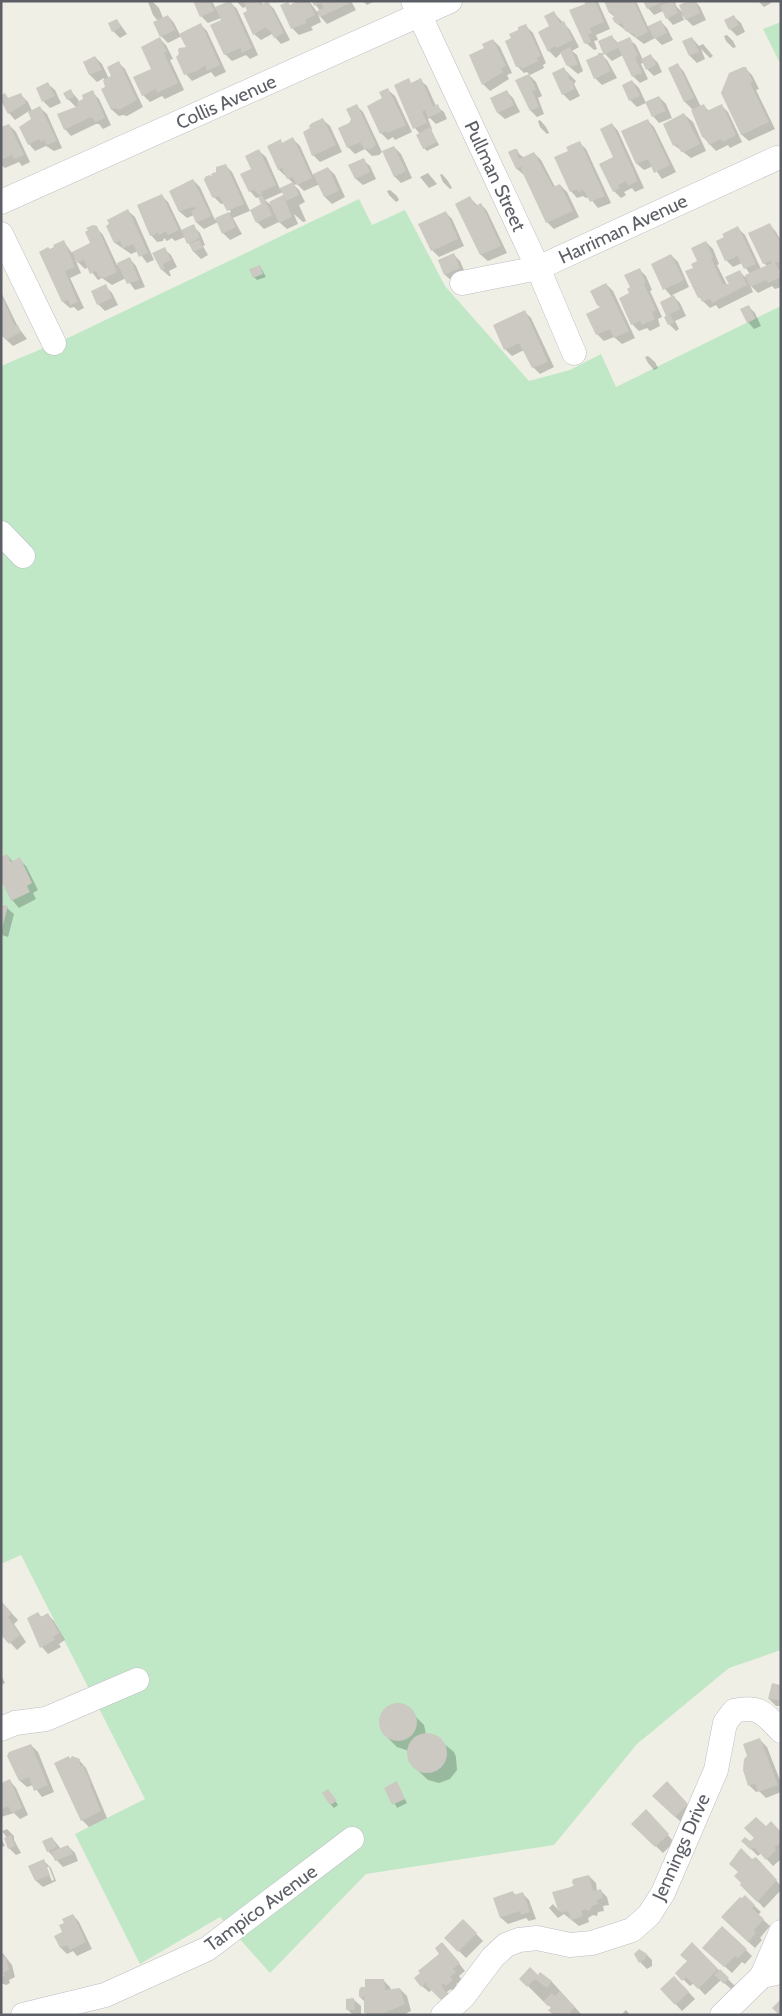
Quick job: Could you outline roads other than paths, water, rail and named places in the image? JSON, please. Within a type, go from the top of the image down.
[{"type":"street","name":"Collis Avenue","points":[[1,202],[416,8],[450,1]]},
{"type":"street","name":"Pullman Street","points":[[416,8],[538,268],[574,353]]},
{"type":"street","name":"Harriman Avenue","points":[[462,284],[538,268],[777,158]]},
{"type":"street","points":[[1,234],[54,343]]},
{"type":"street","points":[[1,534],[23,556]]},
{"type":"street","points":[[1,1729],[15,1724],[46,1719],[137,1680]]},
{"type":"street","name":"Jennings Drive","points":[[443,2015],[463,1997],[493,1957],[506,1945],[519,1940],[537,1938],[570,1945],[592,1943],[632,1930],[649,1915],[663,1893],[716,1770],[725,1723],[734,1711],[747,1708],[759,1710],[781,1731]]},
{"type":"street","name":"Tampico Avenue","points":[[23,2015],[105,1995],[207,1949],[352,1839]]},
{"type":"street","points":[[722,2015],[771,1974],[781,1932]]}]
